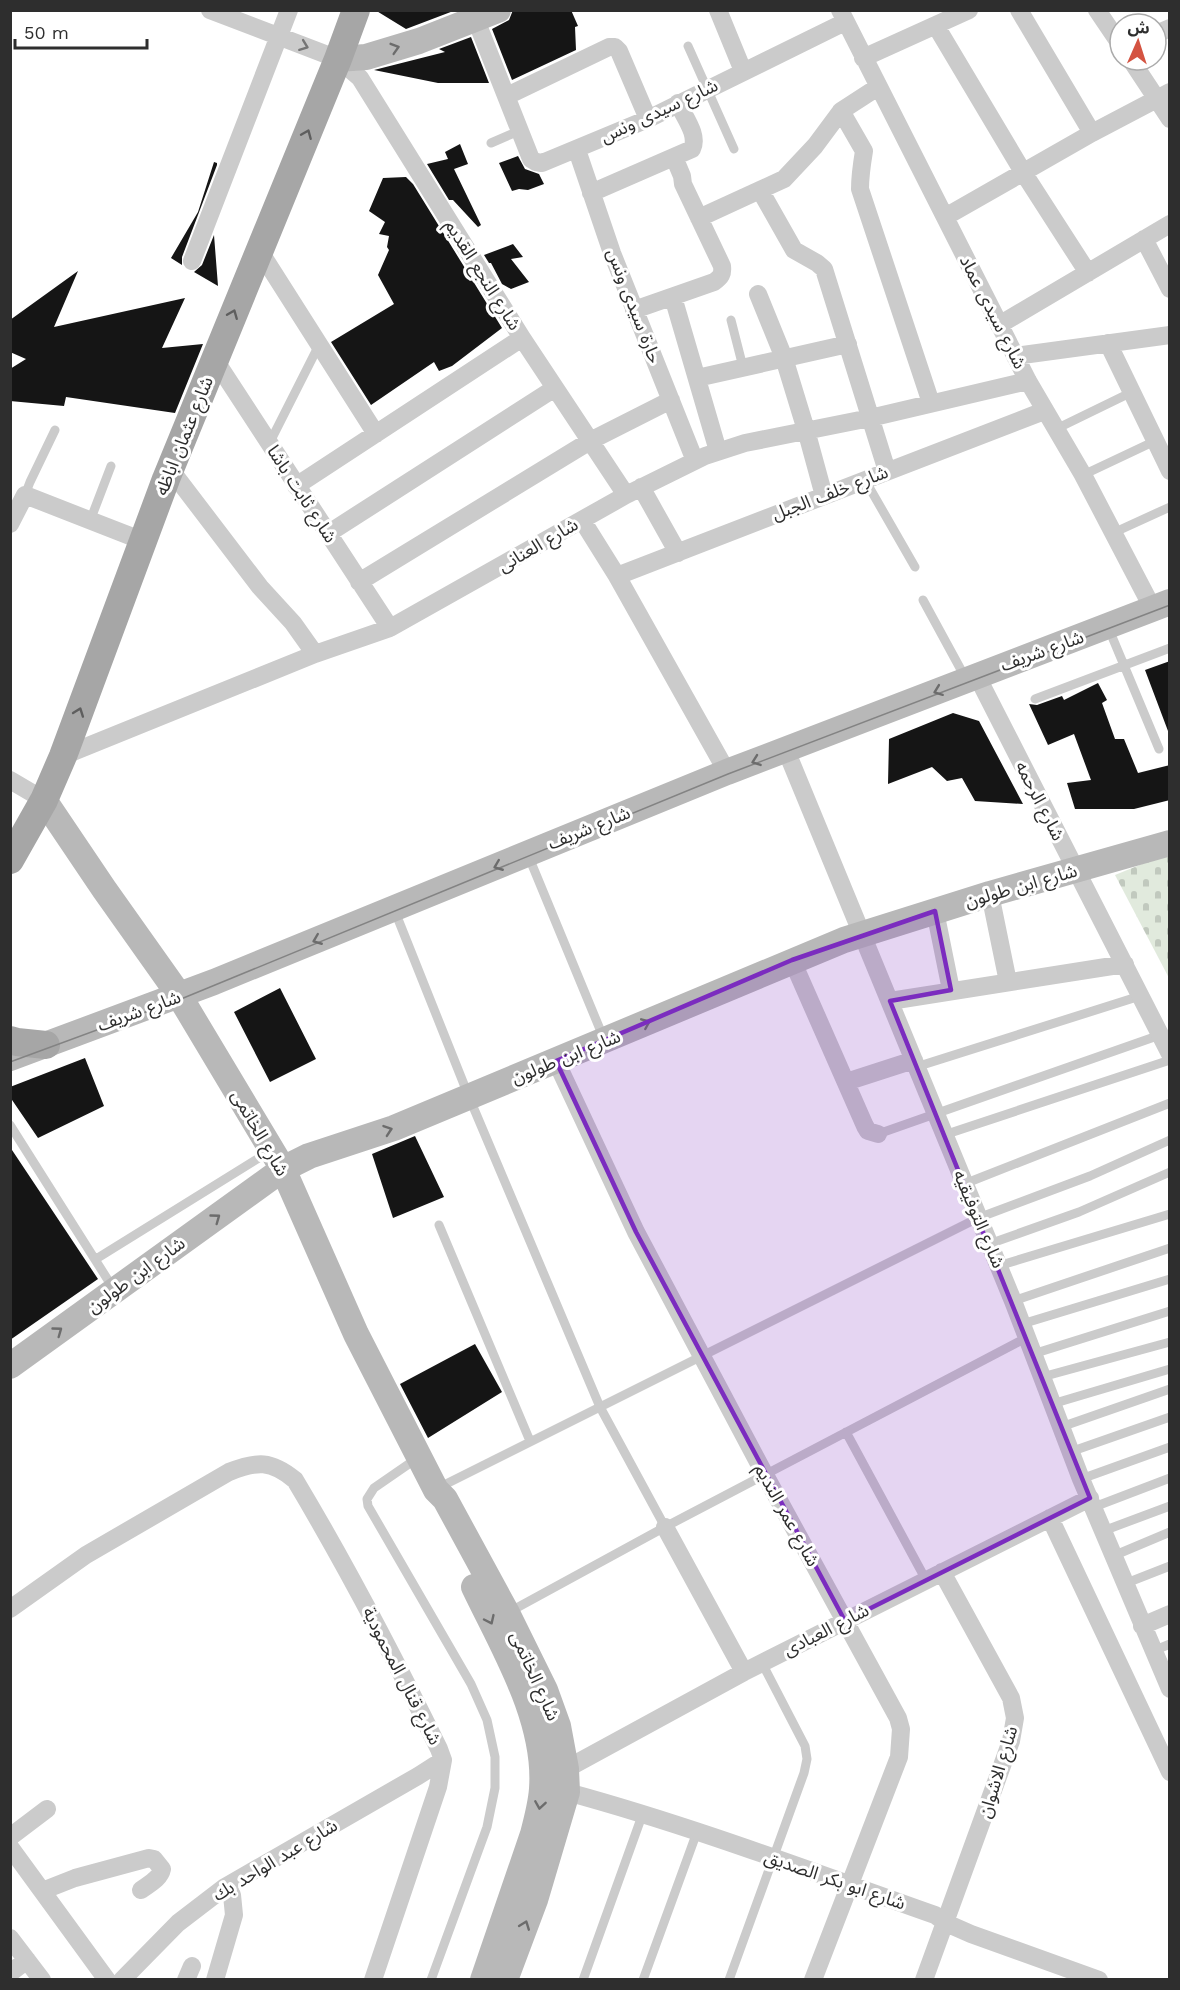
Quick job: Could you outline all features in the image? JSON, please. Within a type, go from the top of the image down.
[{"type":"main road","name":"شارع عثمان اباظه","points":[[10,860],[44,800],[63,756],[170,469],[338,60],[356,10]]},
{"type":"main road","points":[[338,60],[366,57],[419,41],[487,15]]},
{"type":"main road","name":"شارع شريف","points":[[10,1058],[179,996],[727,772],[1161,605]]},
{"type":"main road","name":"شارع الخاتمى","points":[[44,800],[179,996],[277,1160],[356,1334],[436,1490],[445,1499],[507,1613],[545,1690],[558,1726],[567,1781],[535,1900],[505,1980]]},
{"type":"main road","name":"شارع ابن طولون","points":[[10,1366],[115,1291],[277,1160],[309,1156],[394,1128],[605,1041],[792,960],[863,933],[1170,843]]},
{"type":"main road","points":[[10,1040],[46,1045]]},
{"type":"main road","name":"شارع الخاتمى","points":[[436,1490],[438,1508],[523,1692],[535,1725],[541,1764],[542,1788],[536,1823],[483,1980]]},
{"type":"street","points":[[192,261],[289,10]]},
{"type":"street","points":[[718,10],[743,71]]},
{"type":"street","points":[[863,58],[969,10]]},
{"type":"street","points":[[1019,10],[1092,133]]},
{"type":"street","points":[[1097,10],[1108,26]]},
{"type":"street","name":"شارع النجع القديم","points":[[218,12],[338,60],[360,78],[522,338],[590,441],[633,491],[678,553]]},
{"type":"street","name":"شارع سيدى ونس","points":[[487,15],[507,96],[531,159],[542,163],[648,119],[743,71],[843,16]]},
{"type":"street","name":"شارع سيدى عماد","points":[[843,16],[1044,411],[1083,475],[1113,533],[1161,605]]},
{"type":"street","points":[[936,26],[1023,172],[1088,273]]},
{"type":"street","points":[[507,96],[609,47],[615,47],[619,51],[648,119]]},
{"type":"street","points":[[1142,72],[1163,95],[1170,119]]},
{"type":"street","points":[[699,218],[784,179],[815,146],[841,111],[878,87]]},
{"type":"street","points":[[945,217],[1163,95]]},
{"type":"street","points":[[591,193],[692,149],[695,143],[694,137],[678,104]]},
{"type":"street","points":[[841,111],[864,151],[860,164],[862,173],[860,189],[931,403]]},
{"type":"street","name":"حارة سيدى ونس","points":[[577,150],[634,310],[695,460]]},
{"type":"street","points":[[634,310],[714,282],[723,273],[722,266],[683,184],[674,157]]},
{"type":"street","points":[[760,190],[794,250],[824,269],[887,471]]},
{"type":"street","points":[[999,325],[1170,224]]},
{"type":"street","points":[[1144,239],[1170,289]]},
{"type":"street","points":[[259,250],[376,434]]},
{"type":"street","points":[[759,294],[784,358],[824,496]]},
{"type":"street","points":[[673,297],[718,451]]},
{"type":"street","points":[[1015,356],[1170,335]]},
{"type":"street","points":[[296,486],[522,338]]},
{"type":"street","points":[[1108,343],[1170,471]]},
{"type":"street","points":[[697,378],[848,344]]},
{"type":"street","name":"شارع ثابت باشا","points":[[215,360],[390,628]]},
{"type":"street","name":"شارع العنانى","points":[[63,756],[315,654],[390,628],[633,491],[718,451],[745,442],[870,418],[1028,381]]},
{"type":"street","points":[[329,533],[555,388]]},
{"type":"street","points":[[359,582],[590,441],[671,400]]},
{"type":"street","name":"شارع خلف الجبل","points":[[617,576],[1044,411]]},
{"type":"street","points":[[170,469],[260,587],[282,610],[315,654]]},
{"type":"street","points":[[10,524],[25,495],[142,541]]},
{"type":"street","points":[[582,520],[617,576],[727,772]]},
{"type":"street","name":"شارع الرحمه","points":[[972,678],[1125,964],[1170,1054]]},
{"type":"street","name":"شارع التوفيقيه","points":[[786,750],[1013,1301],[1081,1479],[1142,1626],[1161,1648],[1167,1679]]},
{"type":"street","points":[[10,780],[44,800]]},
{"type":"street","points":[[990,894],[1008,982]]},
{"type":"street","points":[[934,911],[951,990]]},
{"type":"street","points":[[792,960],[865,1126],[868,1131],[878,1134]]},
{"type":"street","points":[[890,1001],[1125,964]]},
{"type":"street","name":"شارع عمر النديم","points":[[556,1061],[636,1232],[892,1707],[901,1729],[898,1757],[813,1980]]},
{"type":"street","points":[[846,1083],[915,1063]]},
{"type":"street","name":"شارع قنال المحمودية","points":[[10,1609],[86,1555],[244,1465],[272,1464],[295,1480],[339,1553],[370,1611],[443,1760],[438,1787],[373,1980]]},
{"type":"street","name":"شارع العبادى","points":[[567,1781],[744,1671],[1050,1518],[1092,1503]]},
{"type":"street","points":[[1050,1518],[1170,1772]]},
{"type":"street","points":[[665,1527],[744,1671]]},
{"type":"street","name":"شارع الاشوان","points":[[924,1980],[1011,1741],[1015,1718],[1011,1698],[934,1576]]},
{"type":"street","points":[[1142,1626],[1170,1614]]},
{"type":"street","name":"شارع عبد الواحد بك","points":[[122,1980],[178,1923],[225,1887],[443,1760]]},
{"type":"street","name":"شارع ابو بكر الصديق","points":[[567,1781],[643,1813],[935,1915],[946,1923],[971,1934],[1099,1980]]},
{"type":"street","points":[[10,1837],[46,1809]]},
{"type":"street","points":[[10,1847],[107,1980]]},
{"type":"street","points":[[42,1891],[75,1878],[149,1858],[154,1859],[162,1869],[161,1873],[141,1890]]},
{"type":"street","points":[[215,1980],[234,1915],[235,1902],[225,1887]]},
{"type":"street","points":[[10,1938],[42,1980]]},
{"type":"street","points":[[10,1973],[27,1960]]},
{"type":"lane","points":[[688,46],[734,149]]},
{"type":"lane","points":[[490,143],[521,130]]},
{"type":"lane","points":[[731,320],[742,367]]},
{"type":"lane","points":[[270,444],[320,345]]},
{"type":"lane","points":[[1056,429],[1132,392]]},
{"type":"lane","points":[[25,495],[55,430]]},
{"type":"lane","points":[[1083,475],[1155,441]]},
{"type":"lane","points":[[90,521],[111,466]]},
{"type":"lane","points":[[865,480],[915,567]]},
{"type":"lane","points":[[1113,533],[1170,507]]},
{"type":"lane","points":[[923,600],[972,678]]},
{"type":"lane","points":[[1108,627],[1159,749]]},
{"type":"lane","points":[[1035,699],[1170,648]]},
{"type":"lane","points":[[528,854],[605,1041]]},
{"type":"lane","points":[[394,908],[469,1096],[600,1407],[665,1527]]},
{"type":"lane","points":[[915,1063],[1140,996]]},
{"type":"lane","points":[[878,1134],[1160,1035]]},
{"type":"lane","points":[[944,1135],[1170,1060]]},
{"type":"lane","points":[[964,1184],[1170,1103]]},
{"type":"lane","points":[[10,1125],[115,1291]]},
{"type":"lane","points":[[436,1490],[978,1218],[1089,1176],[1170,1140]]},
{"type":"lane","points":[[96,1259],[277,1160]]},
{"type":"lane","points":[[989,1244],[1078,1212],[1170,1172]]},
{"type":"lane","points":[[998,1266],[1170,1214]]},
{"type":"lane","points":[[439,1225],[531,1441]]},
{"type":"lane","points":[[1013,1301],[1170,1248]]},
{"type":"lane","points":[[507,1613],[665,1527],[1027,1339],[1170,1279]]},
{"type":"lane","points":[[1027,1339],[1170,1311]]},
{"type":"lane","points":[[1042,1377],[1170,1342]]},
{"type":"lane","points":[[1052,1404],[1170,1369]]},
{"type":"lane","points":[[1061,1427],[1170,1389]]},
{"type":"lane","points":[[1071,1452],[1170,1417]]},
{"type":"lane","name":"شارع الاشوان","points":[[846,1432],[934,1576]]},
{"type":"lane","points":[[1081,1479],[1170,1447]]},
{"type":"lane","points":[[420,1457],[374,1488],[367,1499],[368,1506],[471,1684],[487,1720],[495,1757],[495,1788],[487,1827],[431,1980]]},
{"type":"lane","points":[[1092,1503],[1170,1478]]},
{"type":"lane","points":[[1103,1531],[1170,1506]]},
{"type":"lane","points":[[1113,1556],[1170,1532]]},
{"type":"lane","points":[[1125,1584],[1170,1566]]},
{"type":"lane","points":[[729,1980],[804,1773],[807,1759],[805,1746],[762,1663]]},
{"type":"lane","points":[[583,1980],[643,1813]]},
{"type":"lane","points":[[643,1980],[697,1832]]},
{"type":"highlighted area","points":[[935,911],[951,990],[890,1001],[1090,1498],[845,1621],[636,1232],[556,1061],[792,960]]},
{"type":"green space","points":[[1169,853],[1169,978],[1115,875]]},
{"type":"building","points":[[375,10],[456,10],[406,29]]},
{"type":"building","points":[[513,10],[571,10],[578,26],[575,27],[576,50],[512,80],[492,29],[509,20]]},
{"type":"building","points":[[471,37],[489,83],[438,83],[374,70],[445,52],[439,49]]},
{"type":"building","points":[[460,144],[468,164],[454,169],[481,225],[478,227],[453,200],[449,200],[427,164],[448,159],[445,152]]},
{"type":"building","points":[[518,156],[525,169],[539,174],[544,184],[528,190],[512,191],[499,163]]},
{"type":"building","points":[[214,162],[217,165],[182,257],[182,265],[171,258],[198,212]]},
{"type":"building","points":[[406,177],[413,184],[502,328],[452,366],[439,371],[434,362],[371,405],[331,342],[394,304],[378,275],[389,250],[387,247],[389,236],[379,234],[385,222],[369,211],[383,178]]},
{"type":"building","points":[[214,235],[218,286],[194,272],[202,265]]},
{"type":"building","points":[[513,244],[523,257],[511,259],[529,282],[511,289],[502,284],[484,255]]},
{"type":"building","points":[[78,271],[54,327],[185,298],[162,348],[203,344],[175,413],[66,397],[64,406],[10,401],[10,369],[26,359],[10,352],[10,320]]},
{"type":"building","points":[[1170,661],[1170,731],[1168,731],[1145,670]]},
{"type":"building","points":[[1098,683],[1107,700],[1102,703],[1115,739],[1124,739],[1138,773],[1170,765],[1170,800],[1134,809],[1075,809],[1067,783],[1091,780],[1074,734],[1048,745],[1029,704],[1037,705],[1062,696],[1064,700]]},
{"type":"building","points":[[953,713],[979,721],[1023,804],[975,801],[962,778],[947,781],[932,767],[888,784],[889,739]]},
{"type":"building","points":[[280,988],[316,1059],[270,1082],[234,1012]]},
{"type":"building","points":[[85,1058],[104,1106],[38,1138],[10,1097],[10,1087]]},
{"type":"building","points":[[415,1136],[444,1197],[393,1218],[372,1154]]},
{"type":"building","points":[[10,1147],[98,1279],[10,1340]]},
{"type":"building","points":[[475,1344],[502,1392],[428,1438],[400,1384]]},
{"type":"tram line","points":[[10,1062],[181,999],[728,774],[1170,605]]}]
